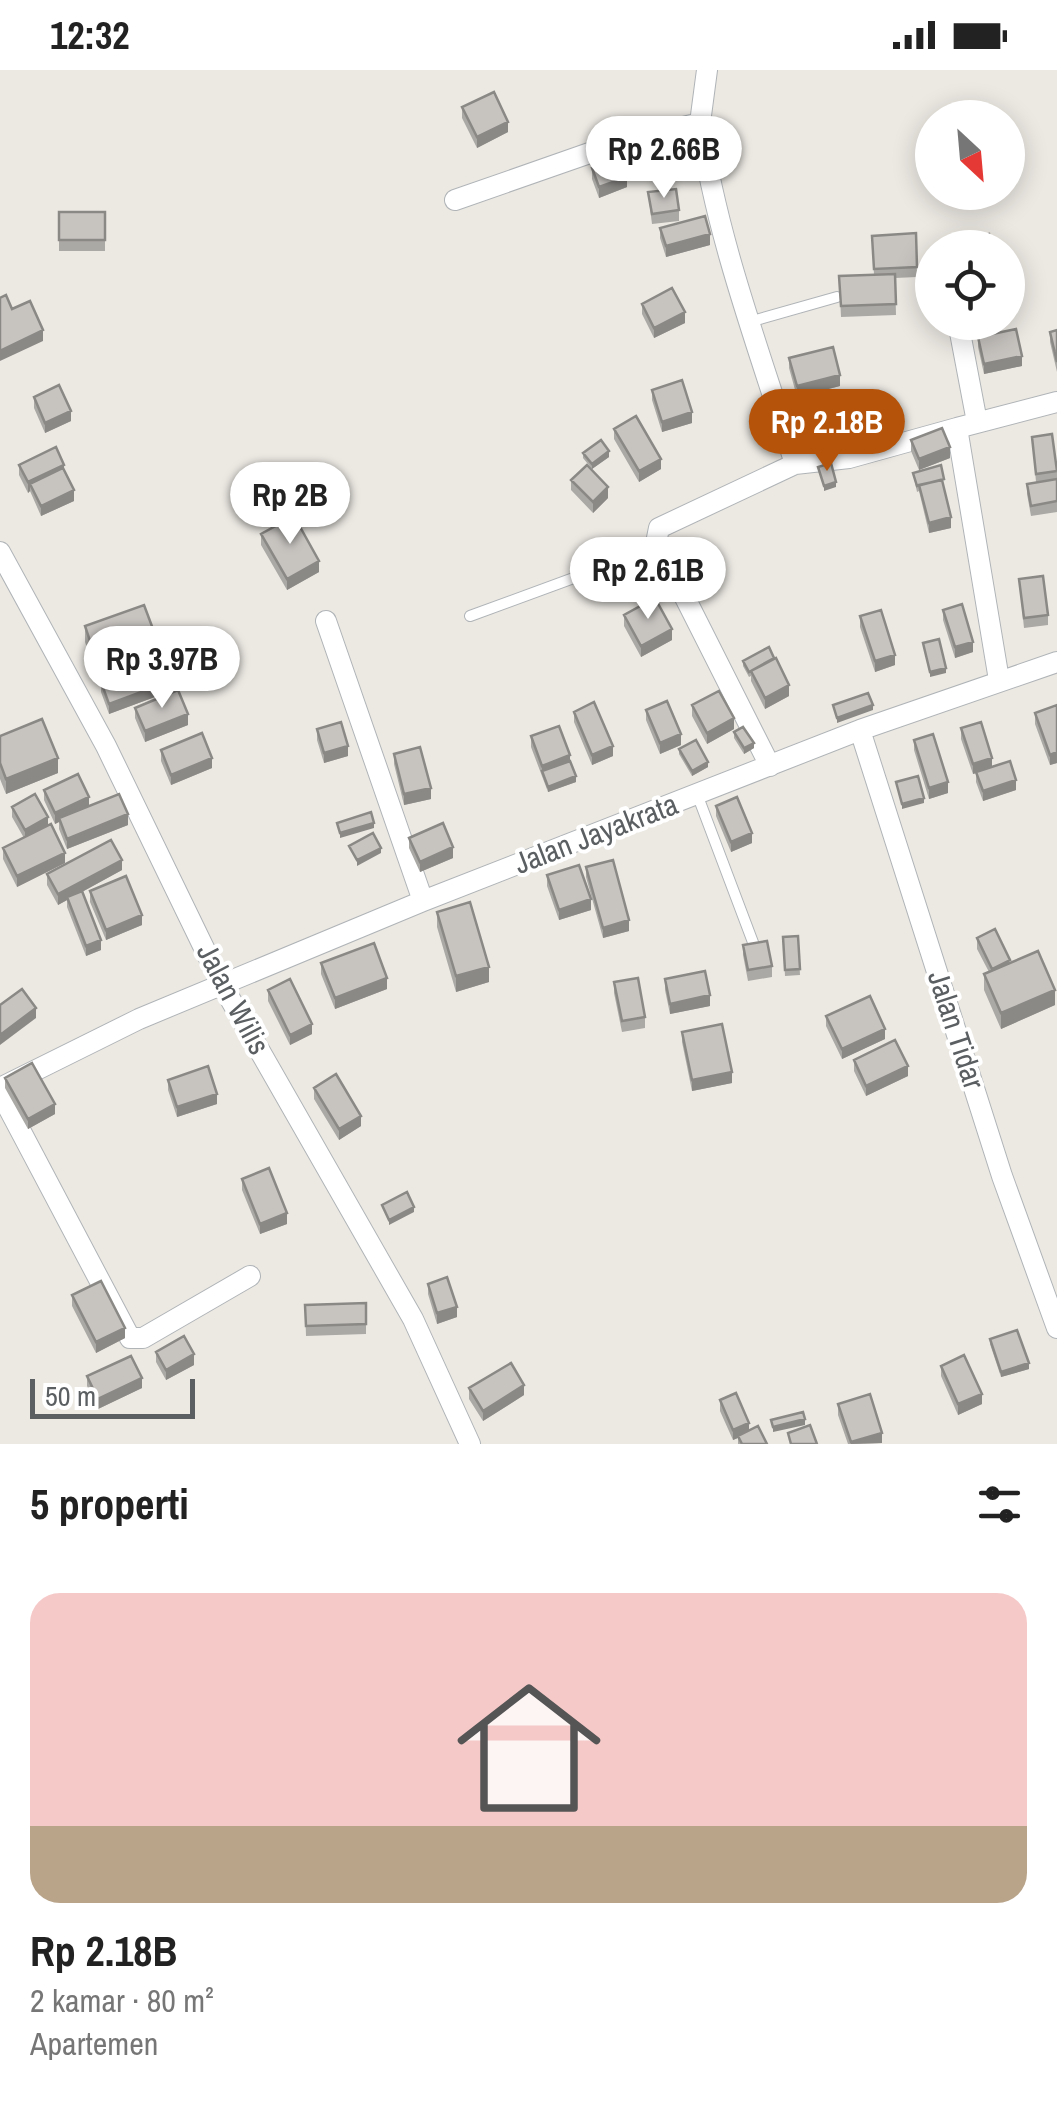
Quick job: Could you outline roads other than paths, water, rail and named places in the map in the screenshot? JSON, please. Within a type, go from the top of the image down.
[{"type":"street","points":[[707,70],[700,123],[706,165],[749,322],[795,464]]},
{"type":"street","points":[[455,200],[621,142],[700,123]]},
{"type":"street","points":[[960,340],[999,680]]},
{"type":"street","points":[[770,766],[660,546],[657,532],[665,523],[795,464],[863,455],[1057,402]]},
{"type":"street","name":"Jalan Wilis","points":[[0,552],[106,746],[221,983],[413,1319],[470,1444]]},
{"type":"street","points":[[326,621],[423,901]]},
{"type":"street","name":"Jalan Jayakrata","points":[[0,1090],[139,1019],[423,901],[860,730],[1057,662]]},
{"type":"street","name":"Jalan Tidar","points":[[860,730],[1002,1176],[1057,1328]]},
{"type":"street","points":[[0,1090],[130,1338],[143,1338],[250,1276]]},
{"type":"lane","points":[[749,322],[837,297]]},
{"type":"lane","points":[[470,616],[660,546]]},
{"type":"lane","points":[[698,794],[754,945]]}]
